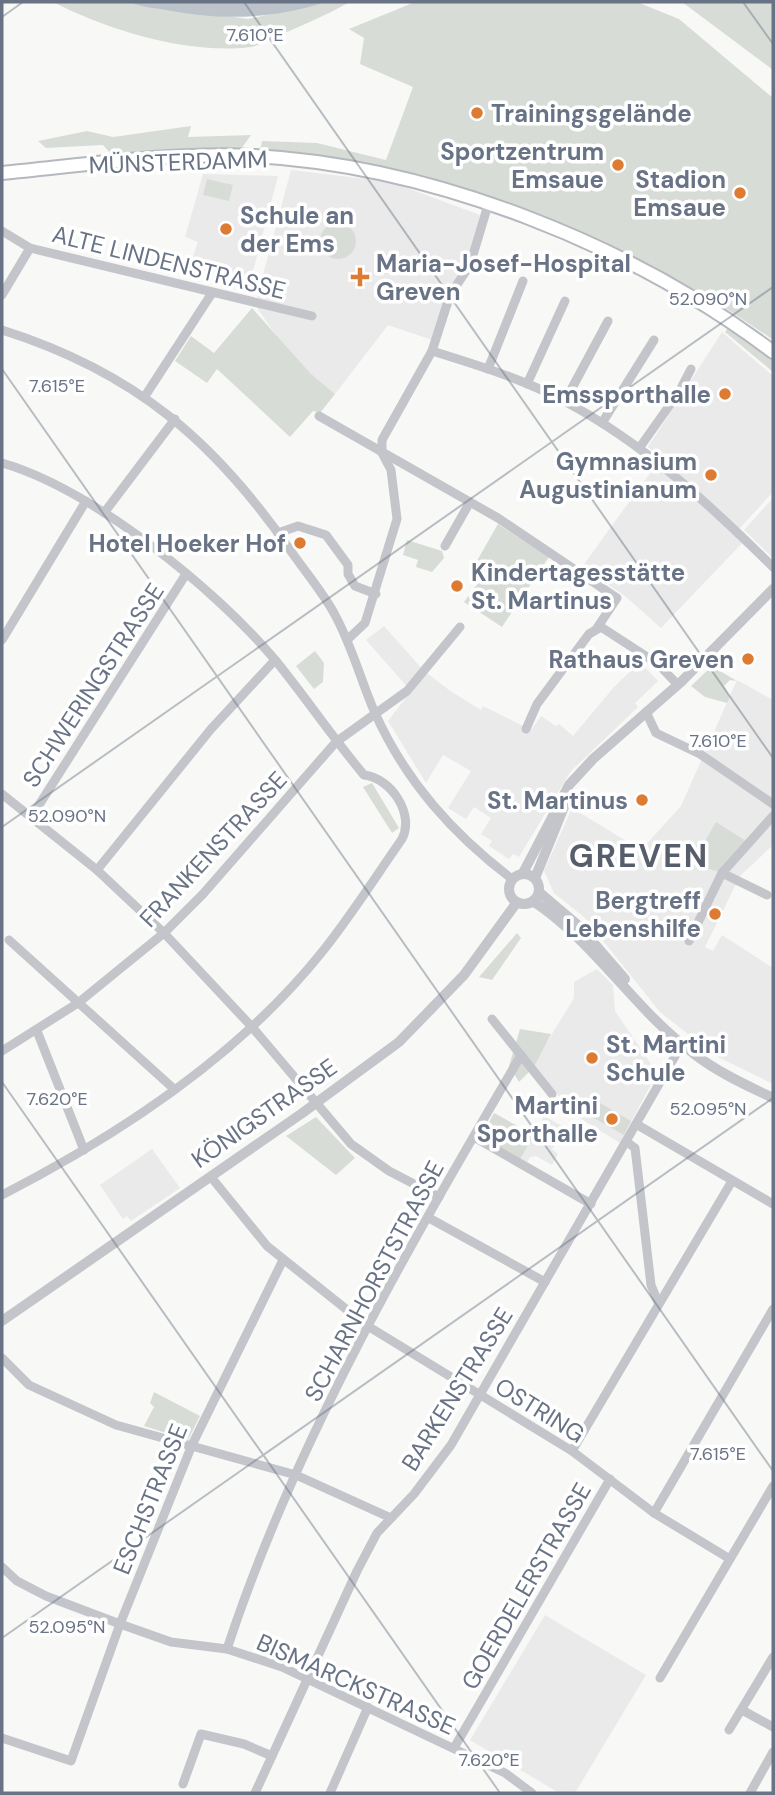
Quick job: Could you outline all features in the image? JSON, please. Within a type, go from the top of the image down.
[{"type":"main road","name":"MÜNSTERDAMM","points":[[2,173],[173,158],[254,156],[378,173],[488,205],[637,266],[729,320],[773,352]]},
{"type":"street","points":[[347,640],[365,623],[397,519],[391,470],[382,453],[382,440],[432,351],[450,295],[470,265],[488,205]]},
{"type":"street","points":[[2,230],[30,248]]},
{"type":"street","name":"ALTE LINDENSTRASSE","points":[[2,295],[30,248],[312,317]]},
{"type":"street","points":[[488,369],[523,281]]},
{"type":"street","points":[[145,396],[212,293]]},
{"type":"street","points":[[527,384],[565,301]]},
{"type":"street","points":[[565,401],[608,321]]},
{"type":"street","points":[[2,330],[106,373],[145,396],[219,459],[278,533],[335,614],[375,713],[418,786],[461,838],[512,879]]},
{"type":"street","points":[[602,423],[654,340]]},
{"type":"street","points":[[432,351],[488,369],[565,401],[640,447],[773,567]]},
{"type":"street","points":[[640,447],[679,392],[691,369]]},
{"type":"street","points":[[320,416],[470,502],[617,598],[597,628],[589,634],[537,704],[526,729]]},
{"type":"street","points":[[104,513],[175,419]]},
{"type":"street","points":[[2,463],[55,482],[86,501],[186,574],[232,614],[275,660],[364,775],[376,776],[385,784],[404,810],[407,826],[404,836],[322,952],[252,1027],[174,1089],[84,1150],[2,1195]]},
{"type":"street","points":[[2,640],[86,501]]},
{"type":"street","points":[[445,546],[470,502]]},
{"type":"street","points":[[278,533],[298,526],[326,535],[348,565],[348,574],[355,586],[376,594]]},
{"type":"street","name":"SCHWERINGSTRASSE","points":[[32,816],[186,574]]},
{"type":"street","points":[[773,589],[678,685],[589,763],[571,786],[523,873],[512,879],[509,892],[517,902],[536,897],[579,926],[603,951],[640,1002],[682,1044],[712,1066],[773,1098]]},
{"type":"street","name":"FRANKENSTRASSE","points":[[2,1051],[78,1003],[164,933],[203,894],[337,742],[375,713],[385,710],[407,691],[460,627]]},
{"type":"street","points":[[597,628],[605,627],[612,631],[658,664],[678,685]]},
{"type":"street","points":[[97,870],[211,729],[275,660]]},
{"type":"street","points":[[646,712],[656,733],[700,754],[773,804]]},
{"type":"street","points":[[536,897],[535,878],[571,786]]},
{"type":"street","points":[[2,794],[97,870],[164,933],[252,1027],[351,1144],[389,1171],[439,1197]]},
{"type":"street","points":[[689,941],[722,873],[773,816]]},
{"type":"street","points":[[523,873],[535,878]]},
{"type":"street","points":[[722,873],[767,895]]},
{"type":"street","name":"KÖNIGSTRASSE","points":[[2,1321],[211,1177],[398,1042],[429,1014],[493,939],[517,902]]},
{"type":"street","points":[[9,940],[174,1089]]},
{"type":"street","points":[[492,1019],[552,1094]]},
{"type":"street","points":[[37,1031],[84,1150]]},
{"type":"street","name":"BARKENSTRASSE","points":[[255,1793],[377,1533],[442,1458],[682,1044]]},
{"type":"street","name":"SCHARNHORSTSTRASSE","points":[[227,1649],[296,1475],[366,1325],[521,1055]]},
{"type":"street","points":[[636,1124],[773,1204]]},
{"type":"street","points":[[474,1136],[591,1204]]},
{"type":"street","points":[[626,1142],[635,1148],[651,1285],[658,1302]]},
{"type":"street","name":"OSTRING","points":[[211,1177],[248,1226],[283,1260],[366,1325],[572,1451],[654,1513],[730,1559]]},
{"type":"street","points":[[572,1451],[732,1181]]},
{"type":"street","points":[[429,1218],[545,1282]]},
{"type":"street","name":"ESCHSTRASSE","points":[[2,1738],[71,1761],[120,1624],[191,1445],[283,1260]]},
{"type":"street","points":[[654,1513],[773,1309]]},
{"type":"street","points":[[2,1358],[29,1385],[116,1425],[296,1475],[391,1518]]},
{"type":"street","name":"GOERDELERSTRASSE","points":[[454,1748],[610,1479]]},
{"type":"street","points":[[660,1678],[773,1486]]},
{"type":"street","name":"BISMARCKSTRASSE","points":[[2,1567],[17,1581],[46,1596],[120,1624],[171,1642],[227,1649],[308,1679],[505,1773],[532,1793]]},
{"type":"street","points":[[729,1730],[773,1657]]},
{"type":"street","points":[[330,1793],[368,1707]]},
{"type":"street","points":[[742,1710],[773,1727]]},
{"type":"street","points":[[183,1784],[201,1734],[244,1744],[272,1756]]},
{"type":"street","points":[[750,1793],[773,1752]]},
{"type":"shaded area","points":[[53,2],[130,2],[248,19],[328,2],[350,2],[256,46],[227,49],[175,44],[123,31]]},
{"type":"shaded area","points":[[130,2],[326,2],[286,12],[227,17],[187,14]]},
{"type":"shaded area","name":"Sportzentrum Emsaue","points":[[415,2],[637,2],[679,19],[773,98],[773,340],[715,302],[655,268],[593,237],[529,210],[464,188],[397,171],[329,158],[260,150],[262,141],[317,143],[386,160],[413,87],[360,64],[364,38],[349,29]]},
{"type":"shaded area","points":[[682,2],[773,2],[773,70]]},
{"type":"shaded area","points":[[191,126],[188,137],[251,135],[241,149],[111,154],[103,145],[46,148],[38,141],[87,131],[113,137]]},
{"type":"shaded area","name":"Maria-Josef-Hospital Greven","points":[[291,170],[391,182],[480,215],[467,262],[435,341],[388,325],[335,394],[292,358],[255,305]]},
{"type":"shaded area","name":"Schule an der Ems","points":[[203,174],[278,176],[248,290],[187,274],[198,242],[185,237]]},
{"type":"shaded area","points":[[207,179],[233,185],[229,201],[203,195]]},
{"type":"shaded area","points":[[338,223],[350,229],[356,241],[350,253],[338,259],[326,253],[320,241],[326,229]]},
{"type":"shaded area","points":[[252,308],[310,373],[335,394],[320,413],[313,411],[290,437],[217,369],[207,383],[175,361],[191,336],[214,353]]},
{"type":"shaded area","points":[[729,326],[773,361],[773,372],[725,332]]},
{"type":"shaded area","name":"Gymnasium Augustinianum","points":[[722,332],[773,376],[773,492],[739,529],[747,538],[661,628],[625,596],[582,567],[661,458],[648,447]]},
{"type":"shaded area","points":[[773,498],[773,558],[744,530]]},
{"type":"shaded area","points":[[498,524],[549,557],[502,627],[464,602],[484,575],[474,566]]},
{"type":"shaded area","points":[[407,540],[442,551],[444,558],[432,572],[416,567],[418,560],[403,555]]},
{"type":"shaded area","points":[[384,626],[423,670],[449,690],[481,710],[483,706],[531,730],[541,716],[556,726],[559,724],[573,736],[614,687],[640,662],[658,681],[635,703],[638,707],[571,771],[519,857],[513,854],[509,859],[489,846],[492,841],[481,834],[491,818],[474,807],[466,819],[448,808],[471,771],[443,755],[426,783],[388,721],[411,691],[366,640]]},
{"type":"shaded area","points":[[315,651],[324,663],[323,682],[314,689],[296,666]]},
{"type":"shaded area","points":[[715,668],[737,681],[730,680],[724,686],[730,697],[727,703],[705,697],[691,686],[709,669]]},
{"type":"shaded area","points":[[737,680],[773,700],[773,845],[740,876],[705,947],[713,951],[722,935],[773,968],[773,1084],[716,1056],[660,1012],[584,917],[554,893],[544,871],[572,808],[641,850],[681,806]]},
{"type":"shaded area","points":[[372,783],[399,828],[392,833],[363,787]]},
{"type":"shaded area","points":[[716,822],[746,841],[718,871],[700,867],[684,856],[694,844],[701,848]]},
{"type":"shaded area","points":[[517,933],[521,938],[492,980],[479,977]]},
{"type":"shaded area","name":"St. Martini Schule","points":[[597,969],[613,985],[615,1011],[657,1073],[620,1143],[575,1115],[533,1065],[574,998],[574,982]]},
{"type":"shaded area","points":[[520,1029],[551,1034],[534,1067],[519,1082],[509,1066]]},
{"type":"shaded area","name":"Martini Sporthalle","points":[[600,1103],[631,1121],[624,1135],[592,1117]]},
{"type":"shaded area","points":[[494,1113],[533,1135],[544,1116],[566,1128],[552,1149],[558,1154],[552,1165],[536,1156],[530,1157],[527,1162],[481,1137]]},
{"type":"shaded area","points":[[494,1113],[534,1135],[520,1159],[481,1137]]},
{"type":"shaded area","points":[[316,1117],[355,1158],[336,1175],[286,1136]]},
{"type":"shaded area","points":[[152,1149],[180,1188],[131,1221],[127,1216],[123,1219],[100,1185]]},
{"type":"shaded area","points":[[154,1392],[200,1416],[188,1440],[144,1426],[154,1407],[150,1403]]},
{"type":"shaded area","points":[[545,1615],[646,1675],[575,1793],[559,1793],[470,1740]]},
{"type":"place","name":"Trainingsgelände","points":[[477,113]]},
{"type":"place","name":"Sportzentrum Emsaue","points":[[618,165]]},
{"type":"place","name":"Stadion Emsaue","points":[[740,193]]},
{"type":"place","name":"Schule an der Ems","points":[[226,229]]},
{"type":"place","name":"Maria-Josef-Hospital Greven","points":[[360,277]]},
{"type":"place","name":"Emssporthalle","points":[[725,394]]},
{"type":"place","name":"Gymnasium Augustinianum","points":[[711,475]]},
{"type":"place","name":"Hotel Hoeker Hof","points":[[300,543]]},
{"type":"place","name":"Kindertagesstätte St. Martinus","points":[[457,586]]},
{"type":"place","name":"Rathaus Greven","points":[[748,659]]},
{"type":"place","name":"St. Martinus","points":[[642,800]]},
{"type":"place","name":"Bergtreff Lebenshilfe","points":[[715,914]]},
{"type":"place","name":"St. Martini Schule","points":[[592,1058]]},
{"type":"place","name":"Martini Sporthalle","points":[[612,1119]]},
{"type":"district","name":"GREVEN","points":[[639,856]]}]
